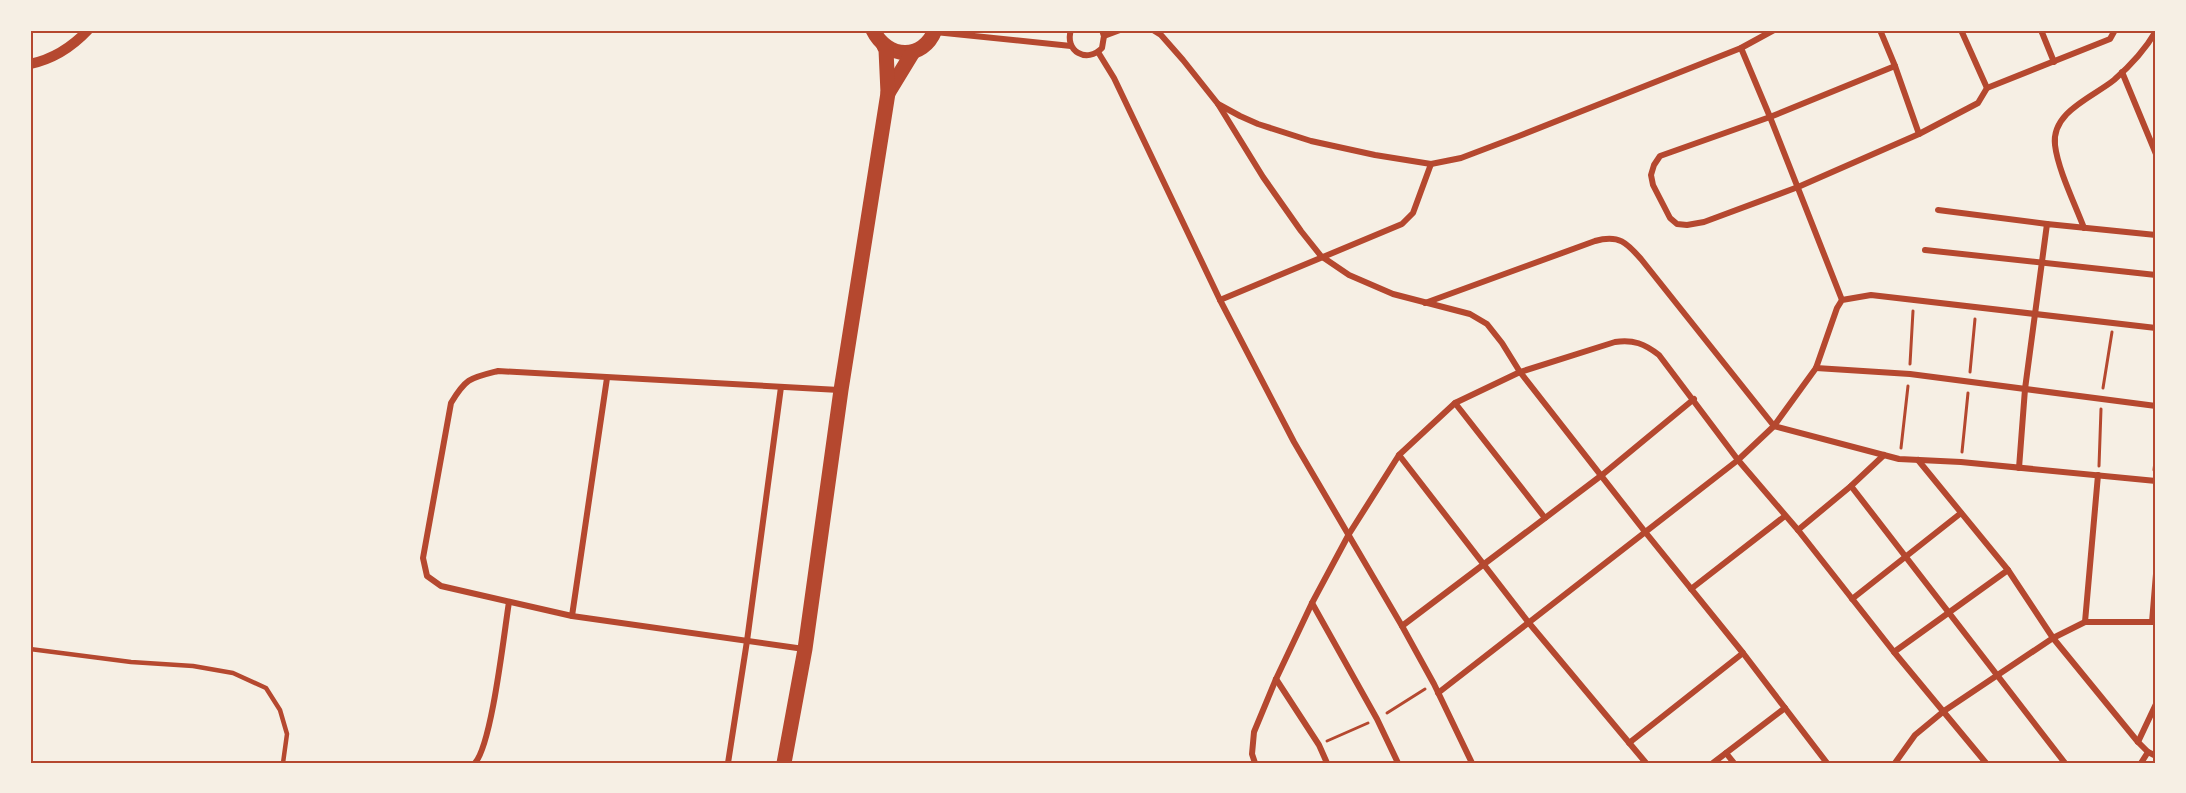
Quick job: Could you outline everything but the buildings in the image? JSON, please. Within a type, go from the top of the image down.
[{"type":"main road","points":[[784,763],[805,650],[841,390],[888,93],[886,50],[873,30]]},
{"type":"main road","points":[[884,46],[903,53],[913,52],[930,41],[935,31]]},
{"type":"main road","points":[[888,93],[913,52]]},
{"type":"street","points":[[30,64],[61,53],[77,42],[88,30]]},
{"type":"street","points":[[1071,30],[1069,39],[1071,46],[1080,54],[1092,55],[1102,48],[1103,33],[1120,30]]},
{"type":"street","points":[[1153,30],[1161,35],[1218,104],[1263,177],[1321,256],[1350,275],[1393,294],[1470,314],[1486,324],[1502,343],[1520,372],[1743,653],[1827,763]]},
{"type":"street","points":[[1218,104],[1258,124],[1311,141],[1431,164],[1461,158],[1519,136],[1741,48],[1774,30]]},
{"type":"street","points":[[1880,30],[1918,134]]},
{"type":"street","points":[[1961,30],[1987,88]]},
{"type":"street","points":[[2041,30],[2054,62]]},
{"type":"street","points":[[1895,66],[1770,117],[1660,156],[1653,165],[1651,175],[1653,185],[1670,218],[1677,224],[1704,222],[1798,187],[1918,134],[1978,103],[1987,88],[2110,39],[2115,30]]},
{"type":"street","points":[[935,31],[1071,46]]},
{"type":"street","points":[[2084,228],[2059,159],[2055,144],[2056,131],[2074,107],[2122,72],[2148,45],[2156,32]]},
{"type":"street","points":[[1741,48],[1842,300]]},
{"type":"street","points":[[1098,52],[1129,107],[1220,300],[1294,442],[1402,626],[1472,763]]},
{"type":"street","points":[[2122,72],[2156,154]]},
{"type":"street","points":[[1220,300],[1321,256],[1374,236],[1409,219],[1431,164]]},
{"type":"street","points":[[1938,210],[2156,236]]},
{"type":"street","points":[[2019,468],[2025,388],[2047,224]]},
{"type":"street","points":[[1424,303],[1595,241],[1617,238],[1629,245],[1641,259],[1774,426],[1884,454],[1918,460],[1961,462],[2154,481]]},
{"type":"street","points":[[1925,250],[2156,275]]},
{"type":"street","points":[[1842,300],[1871,296],[2156,328]]},
{"type":"street","points":[[1438,693],[1738,460],[1774,426],[1816,368],[1837,308],[1842,300]]},
{"type":"street","points":[[1255,763],[1252,754],[1254,732],[1276,679],[1312,603],[1349,534],[1399,455],[1455,403],[1520,372],[1628,340],[1648,347],[1659,355],[1738,460],[1798,530],[1894,652],[1986,763]]},
{"type":"street","points":[[1816,368],[1910,374],[2156,406]]},
{"type":"street","points":[[805,650],[572,616],[441,586],[427,576],[423,558],[451,403],[461,386],[472,377],[498,371],[841,390]]},
{"type":"street","points":[[572,616],[607,378]]},
{"type":"street","points":[[728,763],[781,387]]},
{"type":"street","points":[[1402,626],[1602,476],[1694,399]]},
{"type":"street","points":[[1455,403],[1545,518]]},
{"type":"street","points":[[1798,530],[1851,486],[1884,454]]},
{"type":"street","points":[[1399,455],[1529,623],[1646,763]]},
{"type":"street","points":[[1918,460],[2007,570],[2053,638],[2138,742],[2156,756]]},
{"type":"street","points":[[2085,622],[2098,475]]},
{"type":"street","points":[[1851,486],[2065,763]]},
{"type":"street","points":[[1852,599],[1961,513]]},
{"type":"street","points":[[1691,589],[1785,516]]},
{"type":"street","points":[[1894,652],[2007,570]]},
{"type":"street","points":[[1895,763],[1915,735],[1944,711],[2053,638],[2085,622],[2154,622],[2156,574]]},
{"type":"street","points":[[475,763],[479,759],[487,737],[508,602]]},
{"type":"street","points":[[1312,603],[1377,719],[1398,763]]},
{"type":"street","points":[[1629,743],[1743,653]]},
{"type":"street","points":[[1276,679],[1327,763]]},
{"type":"street","points":[[2138,742],[2156,704]]},
{"type":"street","points":[[1713,763],[1785,708]]},
{"type":"street","points":[[2141,763],[2148,752]]},
{"type":"street","points":[[1726,753],[1734,763]]},
{"type":"lane","points":[[30,649],[131,662],[193,666],[233,673],[266,688],[280,710],[287,734],[283,763]]},
{"type":"path","points":[[2154,481],[2156,453]]}]
